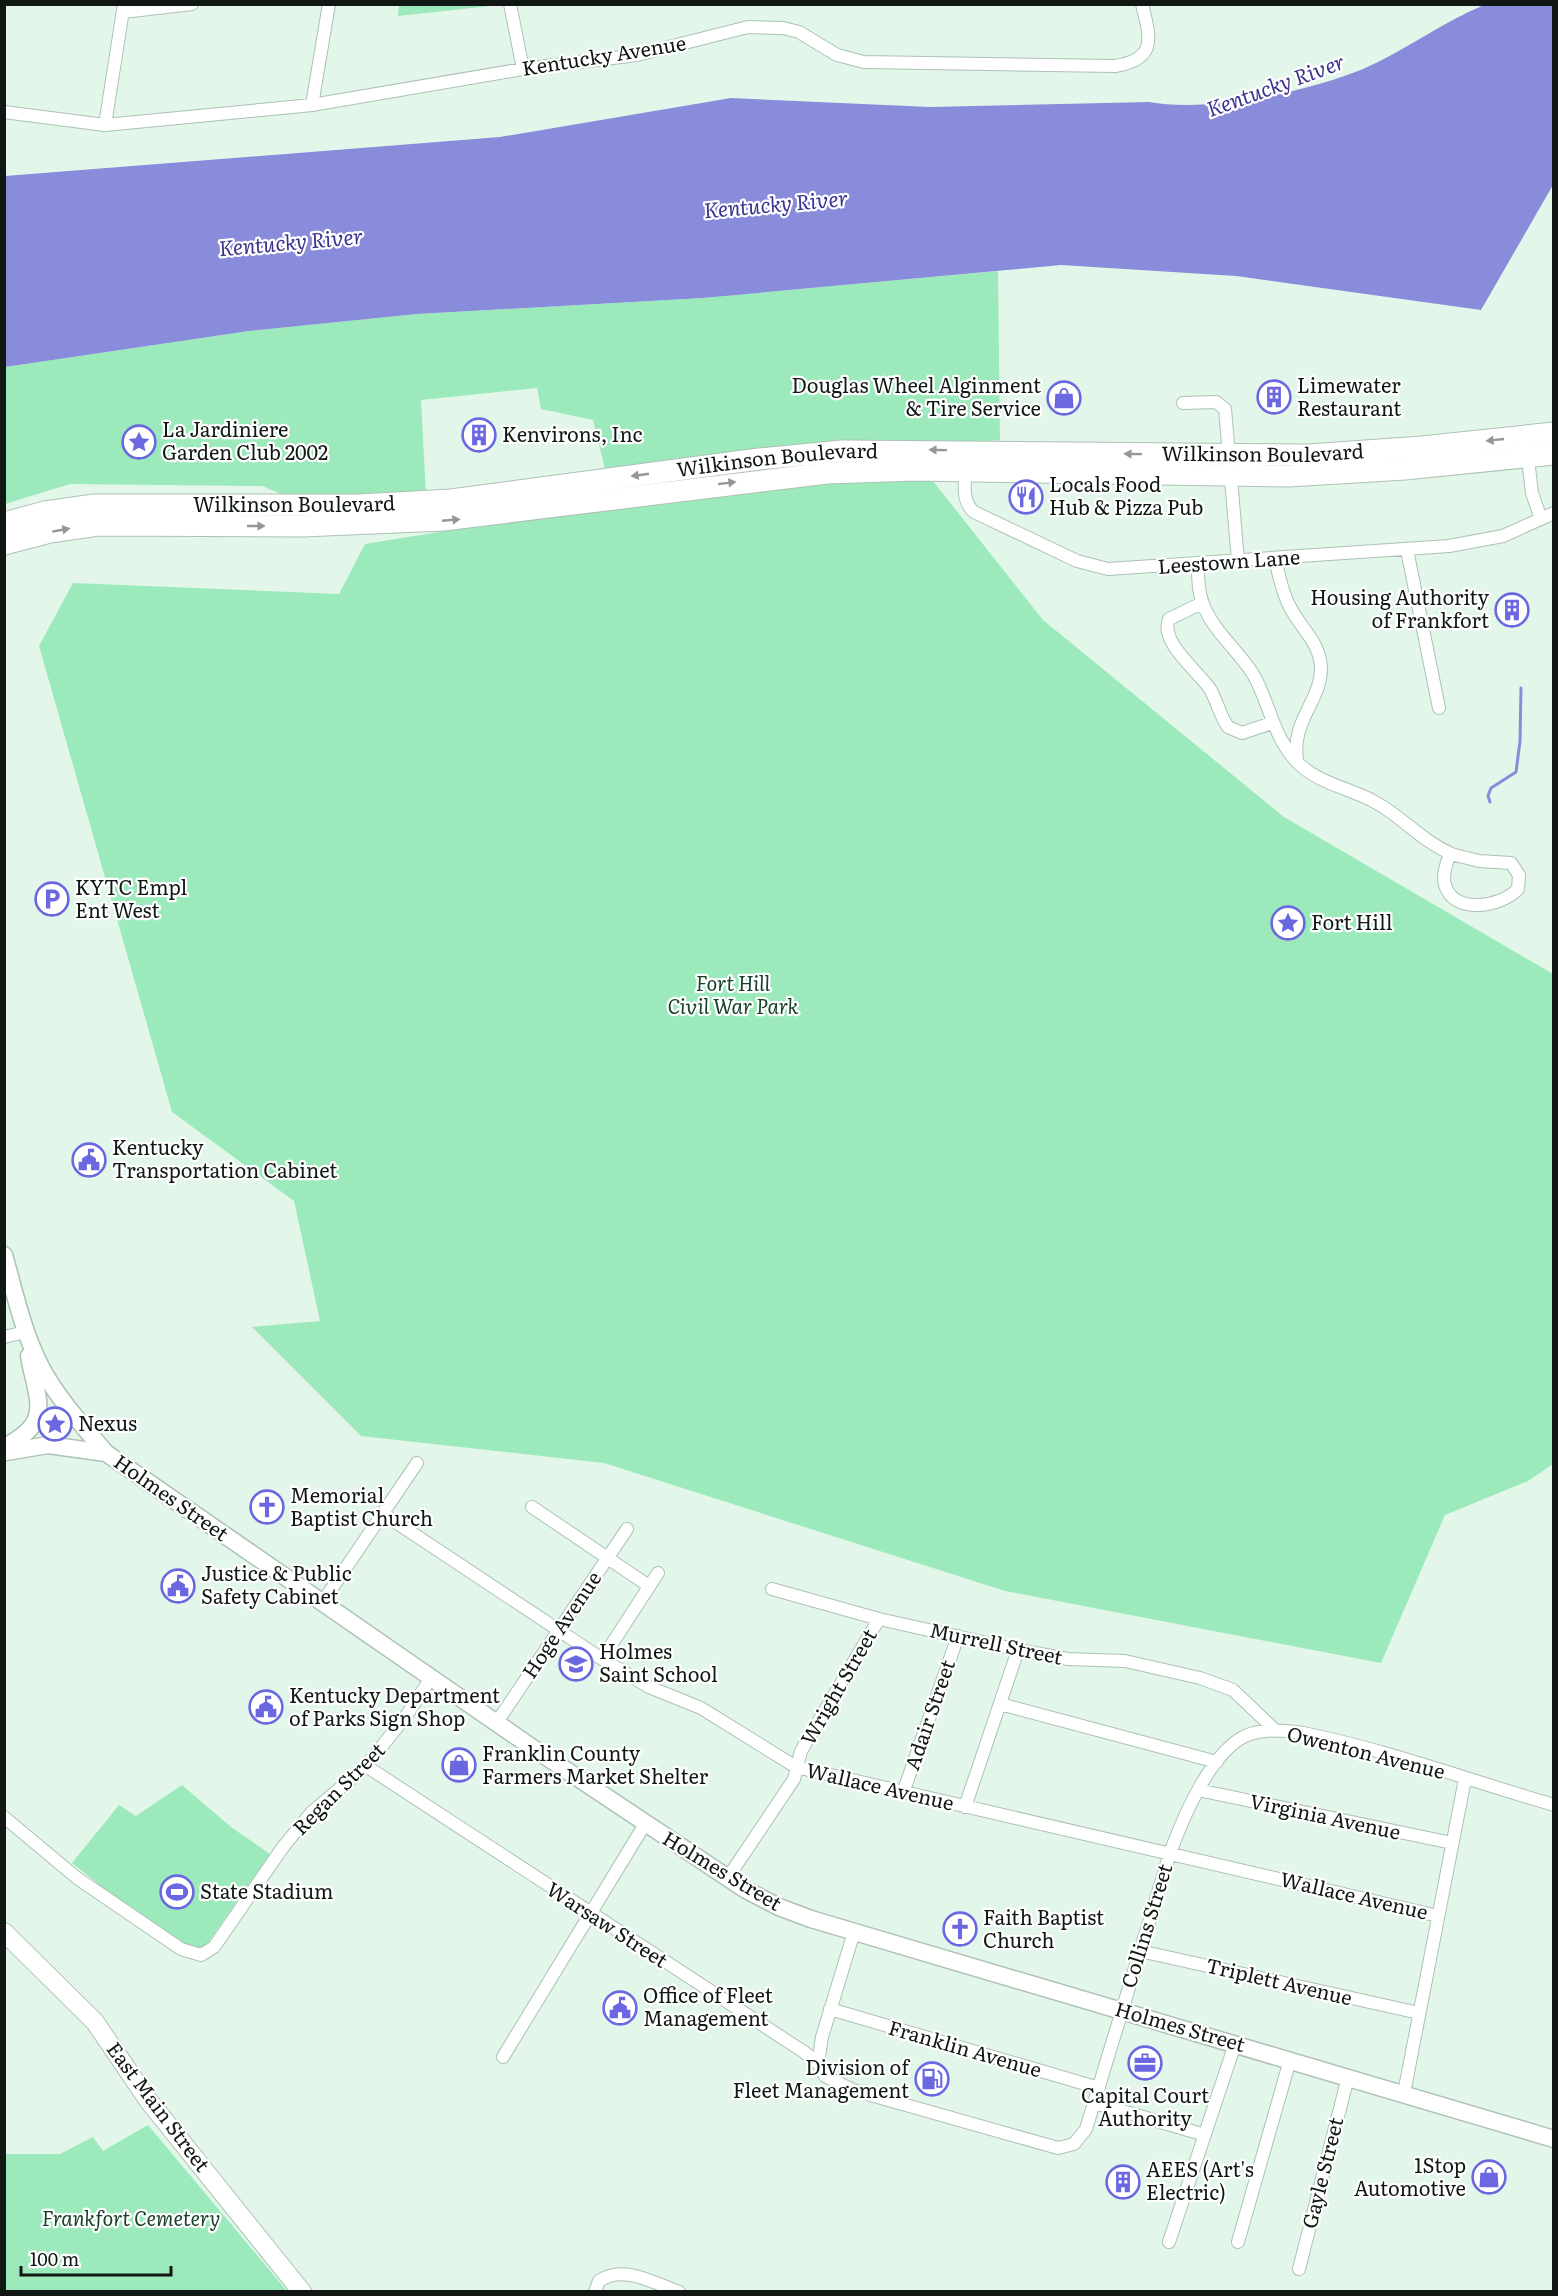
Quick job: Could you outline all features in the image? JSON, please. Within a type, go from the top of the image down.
[{"type":"highway","name":"Wilkinson Boulevard","points":[[4,523],[45,512],[94,505],[395,504],[508,494],[787,455],[870,450],[967,461],[1386,471],[1527,447],[1554,434]]},
{"type":"highway","name":"Wilkinson Boulevard","points":[[1527,447],[1554,454]]},
{"type":"highway","name":"Wilkinson Boulevard","points":[[4,544],[50,532],[98,525],[302,526],[414,523],[519,512],[797,475],[967,461]]},
{"type":"main road","points":[[4,1255],[26,1332],[38,1404],[38,1418],[26,1435],[4,1447]]},
{"type":"main road","name":"Holmes Street","points":[[26,1332],[41,1368],[67,1409],[106,1453],[645,1824],[727,1879],[778,1907],[854,1932],[1554,2139]]},
{"type":"main road","points":[[4,1452],[48,1444],[106,1453]]},
{"type":"main road","name":"East Main Street","points":[[4,1932],[95,2022],[148,2100],[302,2292]]},
{"type":"street","points":[[105,125],[124,8],[192,4]]},
{"type":"street","points":[[312,105],[329,4]]},
{"type":"street","points":[[510,4],[522,69]]},
{"type":"street","name":"Kentucky Avenue","points":[[4,112],[105,125],[312,105],[522,69],[669,49],[748,27],[783,28],[799,32],[837,55],[864,62],[1115,66],[1137,60],[1145,52],[1149,33],[1142,4]]},
{"type":"street","points":[[1183,404],[1211,402],[1222,406],[1231,466],[1238,561]]},
{"type":"street","points":[[1527,447],[1532,493],[1541,519]]},
{"type":"street","name":"Leestown Lane","points":[[967,461],[965,494],[968,507],[974,512],[1077,561],[1108,569],[1407,550],[1486,541],[1517,532],[1554,513]]},
{"type":"street","points":[[1407,550],[1439,708]]},
{"type":"street","points":[[1275,559],[1288,606],[1316,646],[1321,666],[1318,685],[1302,718],[1297,738],[1297,762]]},
{"type":"street","points":[[1198,563],[1202,603],[1210,619],[1254,676],[1272,723],[1297,762],[1331,784],[1378,804],[1423,837],[1450,853],[1479,861],[1508,862],[1519,875],[1519,884],[1515,892],[1496,902],[1469,904],[1455,899],[1445,886],[1444,872],[1450,853]]},
{"type":"street","points":[[1202,603],[1169,619],[1167,631],[1173,643],[1209,688],[1228,727],[1242,733],[1272,723]]},
{"type":"street","points":[[1282,739],[1297,738]]},
{"type":"street","points":[[4,1337],[26,1332]]},
{"type":"street","points":[[322,1603],[417,1463]]},
{"type":"street","points":[[532,1507],[649,1586]]},
{"type":"street","name":"Wallace Avenue","points":[[382,1513],[602,1659],[649,1687],[701,1708],[796,1767],[1438,1916]]},
{"type":"street","name":"Hoge Avenue","points":[[497,1722],[627,1529]]},
{"type":"street","points":[[602,1659],[658,1573]]},
{"type":"street","name":"Murrell Street","points":[[772,1589],[879,1619],[1018,1650],[1068,1659],[1125,1661],[1160,1667],[1222,1685],[1241,1697],[1276,1731]]},
{"type":"street","name":"Wright Street","points":[[727,1879],[794,1779],[801,1751],[879,1619]]},
{"type":"street","name":"Adair Street","points":[[903,1793],[958,1636]]},
{"type":"street","points":[[965,1807],[1018,1650]]},
{"type":"street","name":"Regan Street","points":[[4,1817],[77,1878],[181,1949],[201,1955],[209,1952],[224,1936],[283,1847],[311,1813],[366,1766],[399,1725],[431,1678]]},
{"type":"street","points":[[1000,1704],[1216,1762]]},
{"type":"street","name":"Owenton Avenue","points":[[1170,1854],[1198,1790],[1216,1762],[1244,1737],[1265,1731],[1313,1736],[1554,1805]]},
{"type":"street","name":"Warsaw Street","points":[[366,1766],[818,2063],[825,2076],[853,2090],[1058,2148],[1074,2144],[1080,2138],[1095,2103]]},
{"type":"street","points":[[1404,2093],[1465,1779]]},
{"type":"street","name":"Virginia Avenue","points":[[1198,1790],[1452,1844]]},
{"type":"street","points":[[503,2057],[645,1824]]},
{"type":"street","name":"Collins Street","points":[[1095,2103],[1121,2010],[1170,1854]]},
{"type":"street","points":[[818,2063],[830,2009],[854,1932]]},
{"type":"street","name":"Triplett Avenue","points":[[1140,1951],[1419,2013]]},
{"type":"street","name":"Franklin Avenue","points":[[830,2009],[1099,2088]]},
{"type":"street","points":[[1169,2242],[1235,2044]]},
{"type":"street","points":[[1238,2242],[1290,2060]]},
{"type":"street","name":"Gayle Street","points":[[1299,2269],[1348,2077]]},
{"type":"street","points":[[1095,2103],[1205,2135]]},
{"type":"street","points":[[595,2292],[599,2281],[616,2273],[626,2273],[679,2292]]},
{"type":"green space","points":[[399,4],[500,5],[398,16]]},
{"type":"green space","points":[[998,271],[1000,440],[605,469],[593,420],[541,409],[537,388],[421,400],[426,496],[291,498],[262,486],[70,484],[5,504],[5,367],[249,331],[417,314],[703,298]]},
{"type":"green space","name":"Fort Hill Civil War Park","points":[[925,471],[1043,620],[1284,817],[1553,974],[1553,1464],[1528,1481],[1445,1515],[1381,1663],[1005,1591],[604,1463],[361,1436],[252,1327],[320,1321],[294,1201],[172,1112],[39,646],[73,583],[339,594],[365,544],[784,476]]},
{"type":"green space","name":"State Stadium","points":[[182,1785],[231,1827],[270,1854],[203,1950],[168,1936],[151,1925],[72,1863],[119,1805],[136,1816]]},
{"type":"green space","name":"Frankfort Cemetery","points":[[148,2125],[287,2291],[5,2291],[5,2154],[60,2154],[93,2137],[103,2151]]},
{"type":"water","name":"Kentucky River","points":[[1484,5],[1553,5],[1553,185],[1481,310],[1236,276],[1061,265],[703,298],[417,314],[249,331],[5,367],[5,176],[500,137],[731,98],[930,107],[1149,102],[1199,105],[1228,102],[1286,92],[1363,69]]},
{"type":"waterway","points":[[1490,802],[1488,796],[1491,788],[1516,772],[1520,741],[1521,688]]},
{"type":"place","name":"Limewater Restaurant","points":[[1274,397]]},
{"type":"place","name":"Douglas Wheel Alginment & Tire Service","points":[[1064,398]]},
{"type":"place","name":"Kenvirons, Inc","points":[[479,435]]},
{"type":"place","name":"La Jardiniere Garden Club 2002","points":[[139,442]]},
{"type":"place","name":"Locals Food Hub & Pizza Pub","points":[[1026,497]]},
{"type":"place","name":"Housing Authority of Frankfort","points":[[1512,610]]},
{"type":"place","name":"KYTC Empl Ent West","points":[[52,899]]},
{"type":"place","name":"Fort Hill","points":[[1288,923]]},
{"type":"place","name":"Kentucky Transportation Cabinet","points":[[89,1160]]},
{"type":"place","name":"Nexus","points":[[55,1424]]},
{"type":"place","name":"Memorial Baptist Church","points":[[267,1507]]},
{"type":"place","name":"Justice & Public Safety Cabinet","points":[[178,1586]]},
{"type":"place","name":"Holmes Saint School","points":[[576,1664]]},
{"type":"place","name":"Kentucky Department of Parks Sign Shop","points":[[266,1707]]},
{"type":"place","name":"Franklin County Farmers Market Shelter","points":[[459,1765]]},
{"type":"place","name":"State Stadium","points":[[177,1892]]},
{"type":"place","name":"Faith Baptist Church","points":[[960,1929]]},
{"type":"place","name":"Office of Fleet Management","points":[[620,2008]]},
{"type":"place","name":"Capital Court Authority","points":[[1145,2063]]},
{"type":"place","name":"Division of Fleet Management","points":[[932,2079]]},
{"type":"place","name":"1Stop Automotive","points":[[1489,2177]]},
{"type":"place","name":"AEES (Art's Electric)","points":[[1123,2182]]}]
